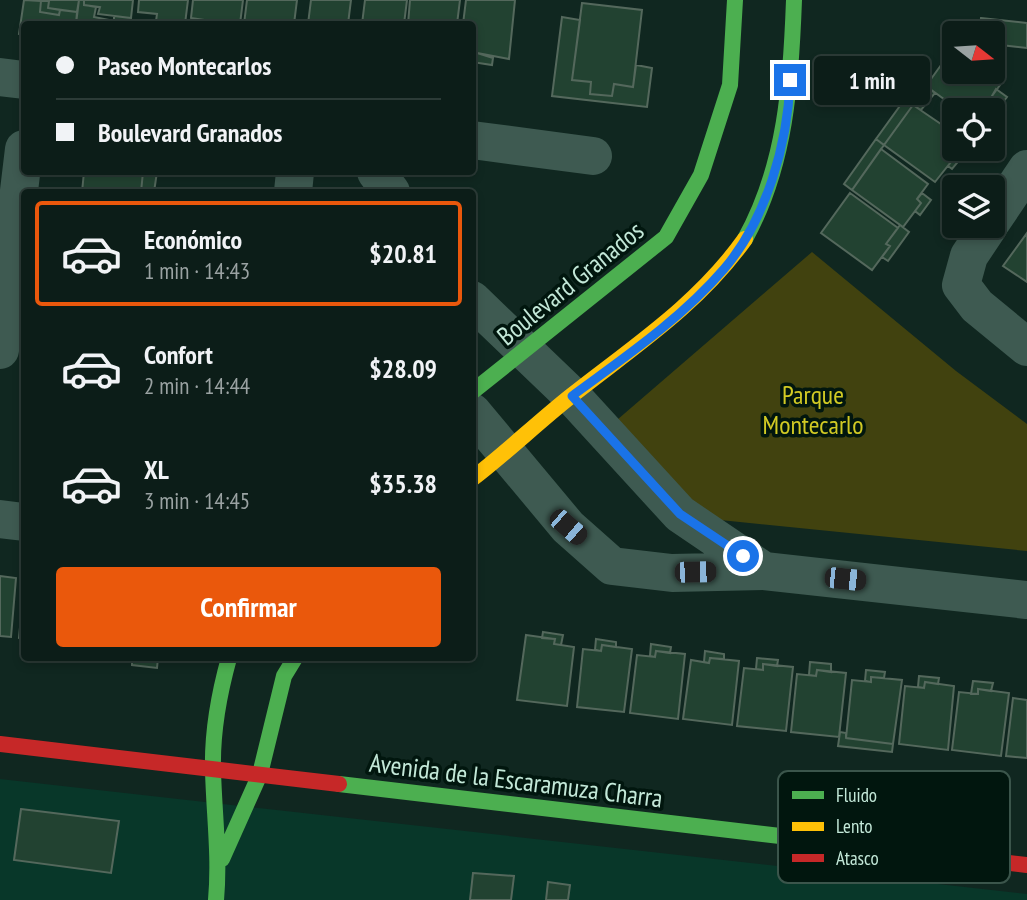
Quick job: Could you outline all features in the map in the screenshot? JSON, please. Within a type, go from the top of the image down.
[{"type":"street","name":"Boulevard Granados","points":[[476,389],[666,237],[701,174],[730,85],[735,0]]},
{"type":"street","points":[[476,477],[572,396],[655,336],[725,268],[761,211],[789,107],[794,0]]},
{"type":"street","points":[[0,77],[21,80]]},
{"type":"street","points":[[476,141],[593,156]]},
{"type":"street","points":[[1005,202],[1027,169]]},
{"type":"street","points":[[0,351],[21,174]]},
{"type":"street","points":[[981,238],[968,256],[961,285],[977,306],[1027,347]]},
{"type":"street","points":[[476,304],[572,396],[680,514],[764,571]]},
{"type":"street","points":[[476,417],[568,527],[612,566],[672,573],[764,571],[1027,600]]},
{"type":"street","points":[[0,519],[21,522]]},
{"type":"street","points":[[216,900],[220,862],[213,768],[223,677],[228,661]]},
{"type":"street","points":[[220,862],[260,774],[284,676],[293,661]]},
{"type":"street","name":"Avenida de la Escaramuza Charra","points":[[0,744],[778,835]]},
{"type":"shaded area","points":[[0,779],[778,866],[778,883],[929,883],[1027,894],[1027,900],[0,900]]},
{"type":"green space","name":"Parque Montecarlo","points":[[812,252],[956,371],[1027,424],[1027,551],[691,517],[610,426]]},
{"type":"building","points":[[24,0],[41,1],[40,12],[59,15],[60,10],[77,12],[76,21],[21,21],[19,34]]},
{"type":"building","points":[[37,0],[79,0],[77,12],[48,8],[49,1]]},
{"type":"building","points":[[79,0],[84,0],[84,5],[96,7],[94,17],[114,21],[76,21]]},
{"type":"building","points":[[84,0],[133,0],[131,18],[98,14],[100,7],[84,5]]},
{"type":"building","points":[[139,0],[188,0],[185,21],[156,21],[157,14],[138,12]]},
{"type":"building","points":[[193,0],[243,0],[240,21],[191,18]]},
{"type":"building","points":[[247,0],[297,0],[294,21],[244,21]]},
{"type":"building","points":[[311,0],[351,0],[348,21],[308,21]]},
{"type":"building","points":[[365,0],[407,0],[404,21],[362,21]]},
{"type":"building","points":[[410,0],[460,0],[457,21],[408,21]]},
{"type":"building","points":[[466,0],[515,0],[509,59],[476,53],[476,21],[463,21]]},
{"type":"building","points":[[41,1],[49,1],[48,8],[60,10],[59,15],[40,12]]},
{"type":"building","points":[[582,3],[642,10],[633,87],[614,84],[612,96],[590,94],[591,82],[572,80]]},
{"type":"building","points":[[114,16],[131,18],[130,21],[114,21]]},
{"type":"building","points":[[562,17],[580,20],[572,80],[591,82],[590,94],[612,96],[614,84],[633,87],[636,65],[652,68],[647,107],[552,96]]},
{"type":"building","points":[[981,18],[1027,23],[1027,48],[1005,45],[1005,21],[981,21]]},
{"type":"building","points":[[476,53],[493,58],[492,65],[476,63]]},
{"type":"building","points":[[942,64],[942,84],[1001,84],[992,96],[995,98],[942,98],[926,86]]},
{"type":"building","points":[[918,81],[935,93],[921,110],[913,105],[884,145],[876,139]]},
{"type":"building","points":[[996,89],[1007,97],[1005,100],[992,96]]},
{"type":"building","points":[[913,105],[942,125],[942,161],[952,161],[935,182],[884,145]]},
{"type":"building","points":[[876,139],[884,145],[852,190],[844,184]]},
{"type":"building","points":[[881,149],[928,184],[917,199],[921,203],[903,227],[852,190]]},
{"type":"building","points":[[952,161],[959,161],[952,169],[948,166]]},
{"type":"building","points":[[84,175],[143,175],[141,189],[82,189]]},
{"type":"building","points":[[143,175],[157,175],[154,189],[141,189]]},
{"type":"building","points":[[850,193],[898,228],[886,244],[890,246],[872,270],[821,233]]},
{"type":"building","points":[[922,193],[931,200],[920,215],[915,211],[921,203],[917,199]]},
{"type":"building","points":[[900,225],[909,232],[888,261],[882,257],[890,246],[886,244]]},
{"type":"building","points":[[1027,233],[1027,282],[1003,266]]},
{"type":"building","points":[[0,576],[16,578],[11,637],[0,636]]},
{"type":"building","points":[[543,632],[563,635],[561,645],[554,644],[555,639],[542,638]]},
{"type":"building","points":[[526,635],[555,639],[554,644],[574,647],[567,706],[517,700]]},
{"type":"building","points":[[596,639],[616,642],[616,647],[602,645],[601,651],[595,650]]},
{"type":"building","points":[[651,644],[671,647],[670,653],[656,651],[655,657],[650,656]]},
{"type":"building","points":[[602,645],[632,649],[624,712],[577,707],[583,649],[601,651]]},
{"type":"building","points":[[656,651],[685,654],[678,719],[630,713],[637,655],[655,657]]},
{"type":"building","points":[[705,651],[724,654],[724,659],[710,658],[709,663],[704,662]]},
{"type":"building","points":[[710,658],[739,661],[732,725],[683,719],[691,660],[709,663]]},
{"type":"building","points":[[757,658],[778,660],[777,666],[763,664],[763,670],[756,669]]},
{"type":"building","points":[[132,661],[158,661],[157,668],[132,665]]},
{"type":"building","points":[[810,662],[831,664],[831,672],[817,670],[816,676],[809,675]]},
{"type":"building","points":[[763,664],[793,667],[786,731],[737,726],[744,668],[763,670]]},
{"type":"building","points":[[817,670],[846,673],[839,737],[791,732],[797,674],[816,676]]},
{"type":"building","points":[[866,670],[885,672],[884,678],[871,677],[871,682],[865,681]]},
{"type":"building","points":[[919,676],[939,678],[938,684],[925,682],[924,688],[918,687]]},
{"type":"building","points":[[871,677],[902,680],[893,744],[846,738],[852,680],[871,682]]},
{"type":"building","points":[[973,681],[993,683],[991,691],[978,689],[978,694],[971,694]]},
{"type":"building","points":[[925,682],[954,686],[948,750],[899,744],[905,686],[924,688]]},
{"type":"building","points":[[978,689],[1009,693],[1001,756],[952,750],[959,692],[978,694]]},
{"type":"building","points":[[1013,698],[1027,700],[1027,758],[1006,756]]},
{"type":"building","points":[[840,732],[846,733],[846,738],[893,744],[892,752],[838,746]]},
{"type":"building","points":[[21,809],[119,821],[111,873],[14,860]]},
{"type":"building","points":[[473,873],[514,876],[511,900],[470,900]]},
{"type":"building","points":[[548,882],[570,885],[568,900],[546,900]]},
{"type":"traffic: fast","points":[[476,389],[666,237],[701,175],[730,85],[735,0]]},
{"type":"traffic: fast","points":[[745,239],[759,211],[778,153],[788,93],[794,0]]},
{"type":"traffic: fast","points":[[216,900],[214,742],[219,700],[228,661]]},
{"type":"traffic: fast","points":[[222,859],[260,774],[284,676],[293,661]]},
{"type":"traffic: fast","points":[[339,784],[778,836]]},
{"type":"traffic: slow","points":[[476,476],[558,406],[686,305],[727,263],[745,239]]},
{"type":"traffic: jam","points":[[0,744],[339,784]]},
{"type":"traffic: jam","points":[[1010,863],[1027,865]]},
{"type":"route","points":[[743,556],[680,514],[572,396],[655,336],[725,268],[761,211],[789,107],[790,80]]}]
